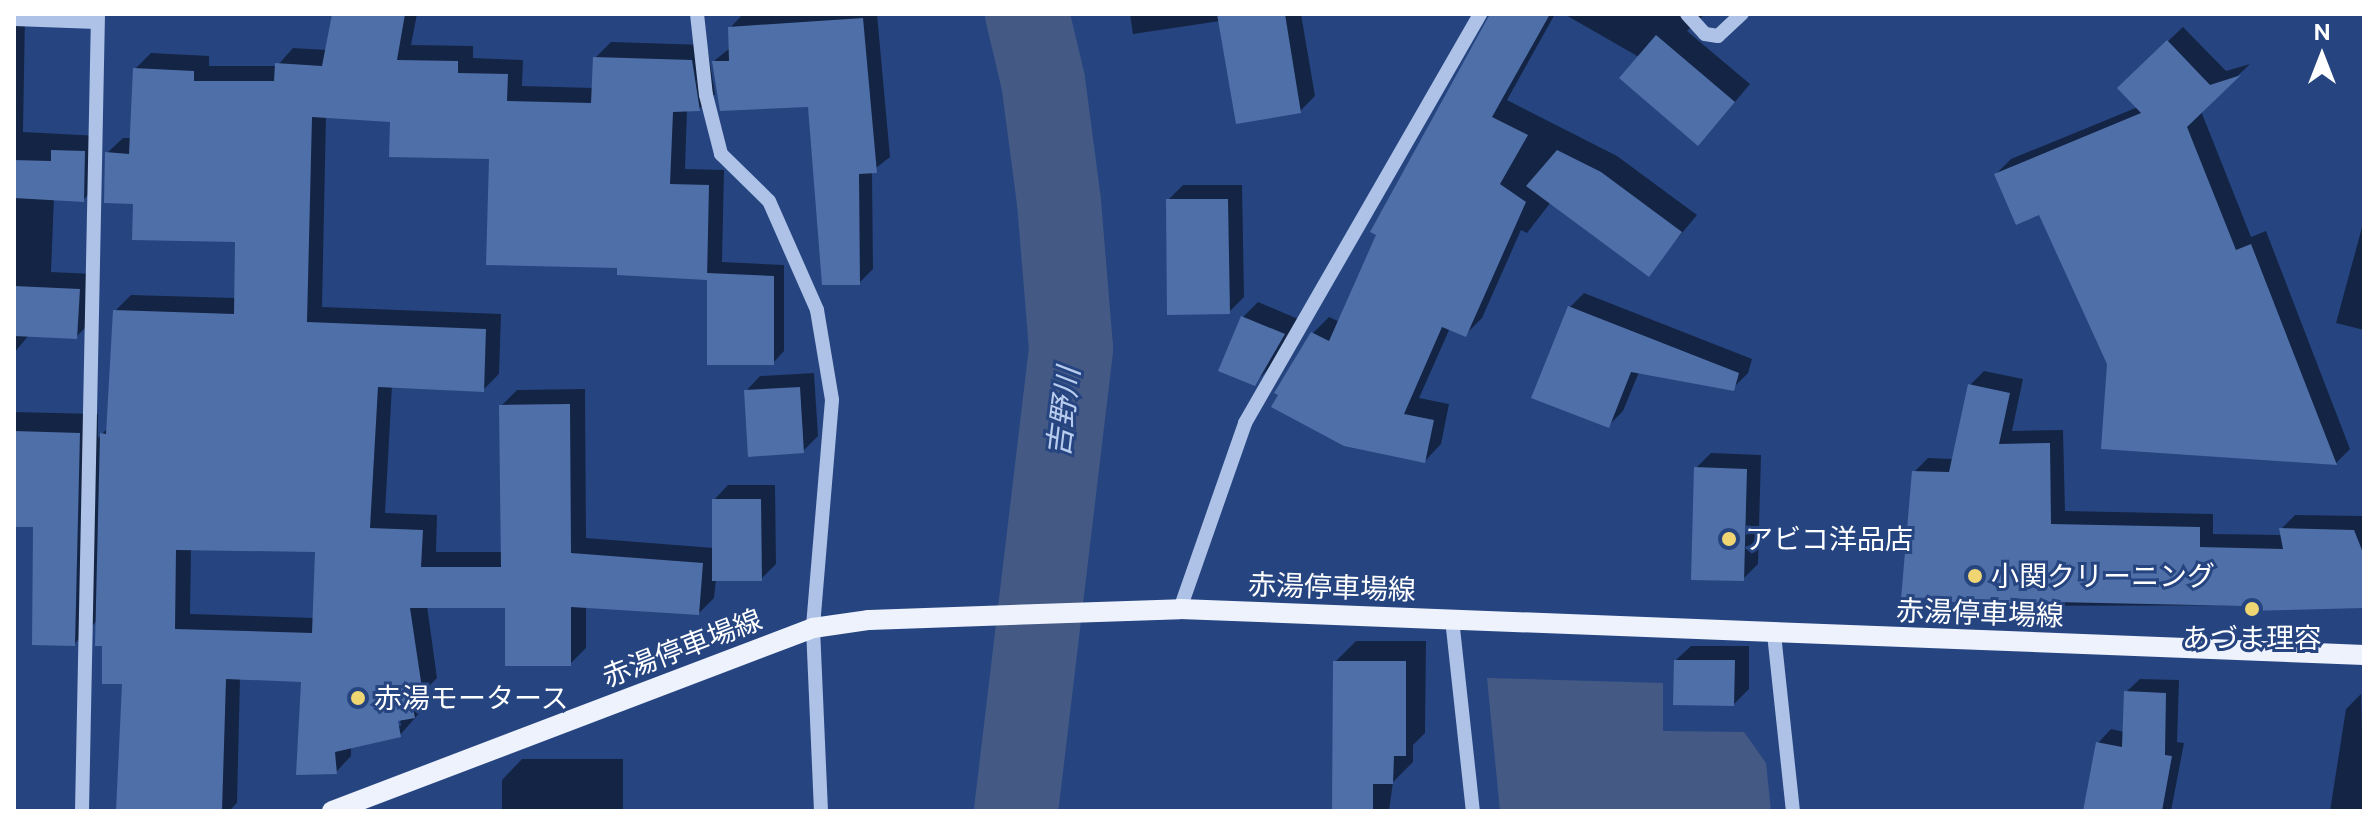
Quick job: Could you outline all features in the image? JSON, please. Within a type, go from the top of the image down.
[{"type":"main road","name":"赤湯停車場線","points":[[332,811],[813,628],[869,620],[1180,609],[2364,655]]},
{"type":"lane","points":[[697,14],[706,95],[721,154],[769,201],[817,310],[832,400],[813,628],[821,811]]},
{"type":"lane","points":[[1180,609],[1245,423],[1480,14]]},
{"type":"lane","points":[[1687,14],[1705,34],[1718,36],[1742,14]]},
{"type":"lane","points":[[14,19],[98,18],[82,811]]},
{"type":"lane","points":[[1452,619],[1473,811]]},
{"type":"lane","points":[[1774,634],[1793,811]]},
{"type":"water","points":[[1487,678],[1663,683],[1663,731],[1744,732],[1766,763],[1771,811],[1500,811]]},
{"type":"building","points":[[332,14],[405,14],[397,60],[458,61],[458,73],[508,74],[507,101],[591,103],[593,57],[692,60],[700,111],[673,112],[670,184],[709,185],[707,280],[617,275],[617,268],[486,265],[489,159],[389,157],[390,122],[312,117],[307,322],[486,329],[484,392],[378,387],[370,528],[423,530],[421,567],[501,567],[499,405],[570,404],[571,553],[703,563],[699,615],[571,607],[571,666],[505,666],[505,608],[410,608],[423,695],[411,697],[415,718],[398,721],[401,737],[335,752],[337,774],[296,775],[301,682],[226,679],[222,811],[116,811],[122,684],[102,684],[102,646],[95,646],[100,433],[106,434],[113,310],[234,314],[235,242],[132,240],[133,204],[104,203],[105,152],[129,154],[133,68],[194,71],[194,81],[274,81],[275,63],[322,66]],"holes":[[[176,550],[315,552],[312,633],[175,629]]]},
{"type":"building","points":[[1217,14],[1285,14],[1301,113],[1236,124]]},
{"type":"building","points":[[1490,14],[1550,14],[1492,117],[1528,135],[1500,184],[1526,202],[1466,337],[1442,327],[1404,414],[1434,420],[1425,463],[1344,446],[1271,407],[1278,395],[1274,393],[1311,332],[1329,341],[1376,235],[1370,232]]},
{"type":"building","points":[[863,18],[877,173],[859,174],[860,285],[822,285],[808,107],[720,111],[712,61],[729,61],[728,27]]},
{"type":"building","points":[[1656,35],[1735,102],[1698,146],[1619,78]]},
{"type":"building","points":[[2167,40],[2210,85],[2241,75],[2187,127],[2236,250],[2251,244],[2337,465],[2101,449],[2107,364],[2039,215],[2016,225],[1994,174],[2141,113],[2117,88]]},
{"type":"building","points":[[51,150],[85,151],[84,202],[14,198],[14,160],[51,161]]},
{"type":"building","points":[[1557,150],[1601,172],[1682,232],[1649,277],[1526,186]]},
{"type":"building","points":[[1166,199],[1228,199],[1230,314],[1167,315]]},
{"type":"building","points":[[707,273],[774,276],[774,365],[707,365]]},
{"type":"building","points":[[14,286],[80,289],[77,339],[14,336]]},
{"type":"building","points":[[1568,306],[1739,373],[1734,391],[1631,372],[1609,428],[1531,398]]},
{"type":"building","points":[[1241,316],[1285,334],[1255,386],[1218,371]]},
{"type":"building","points":[[1968,384],[2010,393],[1999,444],[2050,443],[2051,524],[2200,527],[2200,547],[2283,549],[2279,528],[2354,530],[2362,550],[2363,608],[2244,611],[2244,606],[2053,602],[1955,608],[1955,602],[1901,599],[1912,471],[1949,472]]},
{"type":"building","points":[[800,387],[804,453],[748,457],[744,390]]},
{"type":"building","points":[[14,431],[80,433],[75,646],[32,645],[33,527],[14,527]]},
{"type":"building","points":[[1694,467],[1747,469],[1744,581],[1691,580]]},
{"type":"building","points":[[712,499],[761,499],[762,581],[712,581]]},
{"type":"building","points":[[1674,660],[1735,660],[1734,706],[1673,705]]},
{"type":"building","points":[[1333,661],[1406,661],[1406,756],[1394,756],[1393,784],[1373,784],[1373,811],[1332,811]]},
{"type":"building","points":[[2124,691],[2166,693],[2165,755],[2172,756],[2162,811],[2083,811],[2096,742],[2122,747]]},
{"type":"waterway","name":"吉野川","points":[[1016,811],[1071,348],[1059,202],[1043,81],[1027,14]]},
{"type":"place","name":"アビコ洋品店","points":[[1729,539]]},
{"type":"place","name":"小関クリーニング","points":[[1975,576]]},
{"type":"place","name":"あづま理容","points":[[2252,609]]},
{"type":"place","name":"赤湯モータース","points":[[358,698]]}]
